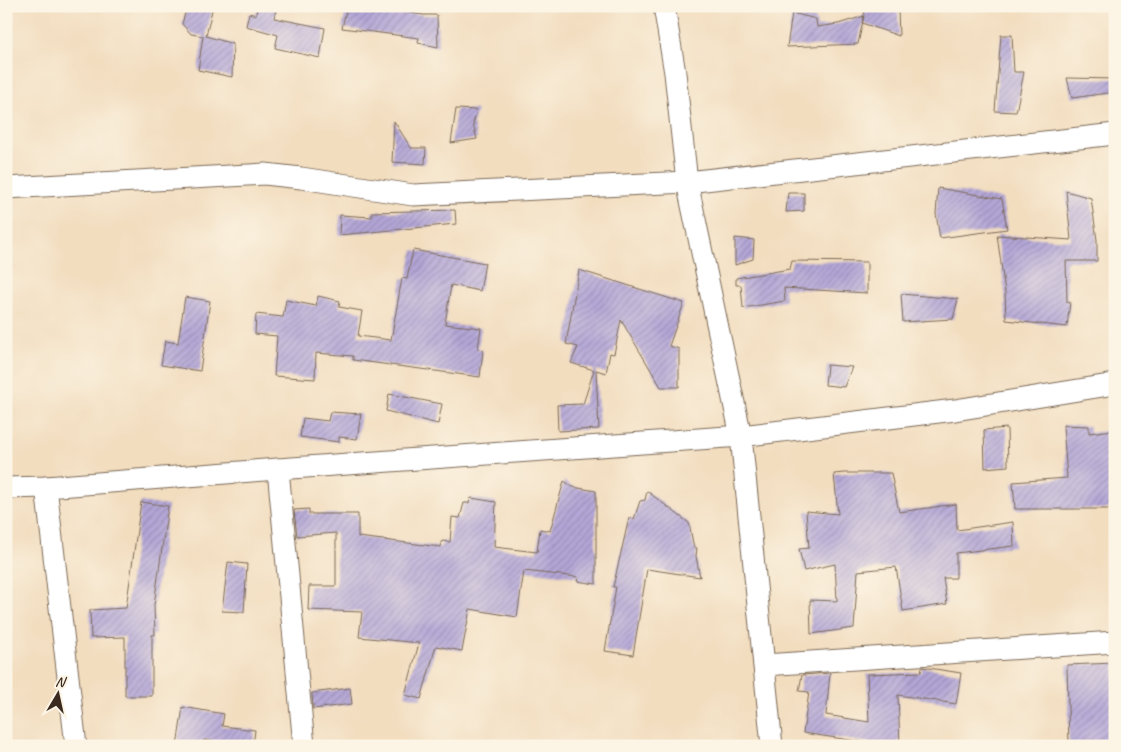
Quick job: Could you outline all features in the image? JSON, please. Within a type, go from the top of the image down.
[{"type":"street","points":[[664,6],[675,73],[687,182],[741,436],[772,746]]},
{"type":"street","points":[[6,188],[266,174],[413,195],[687,182],[1115,134]]},
{"type":"street","points":[[6,488],[46,487],[741,436],[955,410],[1115,384]]},
{"type":"street","points":[[278,469],[304,746]]},
{"type":"street","points":[[46,487],[76,746]]},
{"type":"street","points":[[764,665],[1115,642]]},
{"type":"building","points":[[187,6],[213,6],[206,36],[233,44],[232,77],[198,70],[203,36],[191,34],[182,24]]},
{"type":"building","points":[[257,6],[277,6],[274,18],[325,28],[320,58],[275,48],[278,35],[246,26],[249,13],[256,15]]},
{"type":"building","points":[[347,6],[374,9],[375,6],[398,6],[397,11],[437,15],[438,47],[418,43],[419,38],[342,28]]},
{"type":"building","points":[[866,6],[887,6],[898,9],[899,36],[862,23]]},
{"type":"building","points":[[792,13],[816,19],[817,27],[838,24],[864,16],[858,44],[787,47]]},
{"type":"building","points":[[1001,35],[1012,35],[1014,72],[1024,72],[1016,112],[995,111]]},
{"type":"building","points":[[1067,78],[1115,79],[1115,92],[1072,98]]},
{"type":"building","points":[[456,109],[477,110],[473,124],[477,139],[451,143]]},
{"type":"building","points":[[394,121],[411,148],[426,148],[425,164],[392,162]]},
{"type":"building","points":[[938,188],[1002,199],[1007,229],[940,238],[936,214]]},
{"type":"building","points":[[1066,191],[1091,198],[1097,240],[1097,261],[1066,261],[1067,302],[1070,302],[1067,327],[1006,320],[1005,292],[997,235],[1071,240]]},
{"type":"building","points":[[788,193],[804,193],[804,211],[786,212]]},
{"type":"building","points":[[455,210],[456,224],[339,235],[340,215],[372,217],[372,212]]},
{"type":"building","points":[[735,238],[754,240],[753,259],[735,265]]},
{"type":"building","points":[[413,250],[485,263],[480,291],[451,285],[445,324],[481,328],[478,349],[483,350],[480,377],[353,360],[353,356],[316,353],[315,379],[274,376],[277,336],[255,334],[256,314],[283,317],[286,300],[316,306],[318,296],[340,301],[339,307],[362,311],[358,336],[391,340],[402,278],[407,279]]},
{"type":"building","points":[[792,261],[867,262],[867,293],[784,288],[785,301],[743,308],[741,285],[736,285],[736,278],[790,269]]},
{"type":"building","points":[[579,270],[684,303],[669,346],[679,349],[679,387],[661,387],[621,320],[614,354],[610,353],[606,373],[596,370],[599,429],[558,431],[557,405],[583,404],[594,370],[571,363],[578,347],[566,344]]},
{"type":"building","points":[[901,294],[958,299],[953,319],[903,322]]},
{"type":"building","points":[[185,297],[210,301],[200,371],[161,365],[165,341],[178,343]]},
{"type":"building","points":[[827,365],[852,367],[844,387],[825,385]]},
{"type":"building","points":[[389,394],[442,404],[438,424],[386,411]]},
{"type":"building","points":[[330,412],[361,414],[357,439],[339,437],[339,442],[300,437],[303,418],[328,421]]},
{"type":"building","points":[[1063,425],[1089,426],[1089,433],[1113,430],[1115,509],[1015,509],[1013,482],[1067,478]]},
{"type":"building","points":[[1007,428],[1008,466],[985,468],[984,430]]},
{"type":"building","points":[[891,473],[899,512],[956,504],[957,530],[1013,522],[1014,546],[956,553],[956,578],[943,578],[947,604],[903,611],[896,567],[858,571],[854,628],[811,634],[810,600],[837,601],[835,564],[804,571],[799,549],[809,548],[806,511],[838,514],[834,474]]},
{"type":"building","points":[[564,481],[573,487],[596,491],[596,584],[577,581],[578,577],[524,571],[517,617],[470,609],[462,651],[436,646],[421,699],[405,695],[419,643],[359,637],[362,612],[308,610],[309,586],[336,586],[336,533],[297,536],[294,510],[309,509],[309,514],[358,514],[358,537],[441,547],[442,541],[450,542],[452,517],[460,518],[464,503],[469,503],[471,498],[496,502],[494,547],[537,552],[540,529],[550,531]]},
{"type":"building","points":[[647,491],[689,523],[694,548],[697,548],[696,556],[700,577],[647,569],[633,655],[605,651],[616,587],[613,587],[629,518],[634,519],[640,501],[645,500]]},
{"type":"building","points":[[141,502],[168,506],[154,605],[155,635],[152,635],[152,696],[125,696],[125,637],[91,638],[90,610],[126,608]]},
{"type":"building","points":[[228,562],[247,564],[244,612],[222,611]]},
{"type":"building","points":[[1115,663],[1115,746],[1069,746],[1067,665]]},
{"type":"building","points":[[922,667],[961,673],[956,704],[898,695],[900,746],[870,746],[870,743],[803,733],[809,692],[799,691],[802,675],[830,673],[826,715],[869,722],[867,674],[921,672]]},
{"type":"building","points":[[350,688],[352,704],[313,709],[312,693]]},
{"type":"building","points":[[183,707],[224,714],[222,726],[255,730],[253,746],[204,740],[203,746],[177,746]]}]
